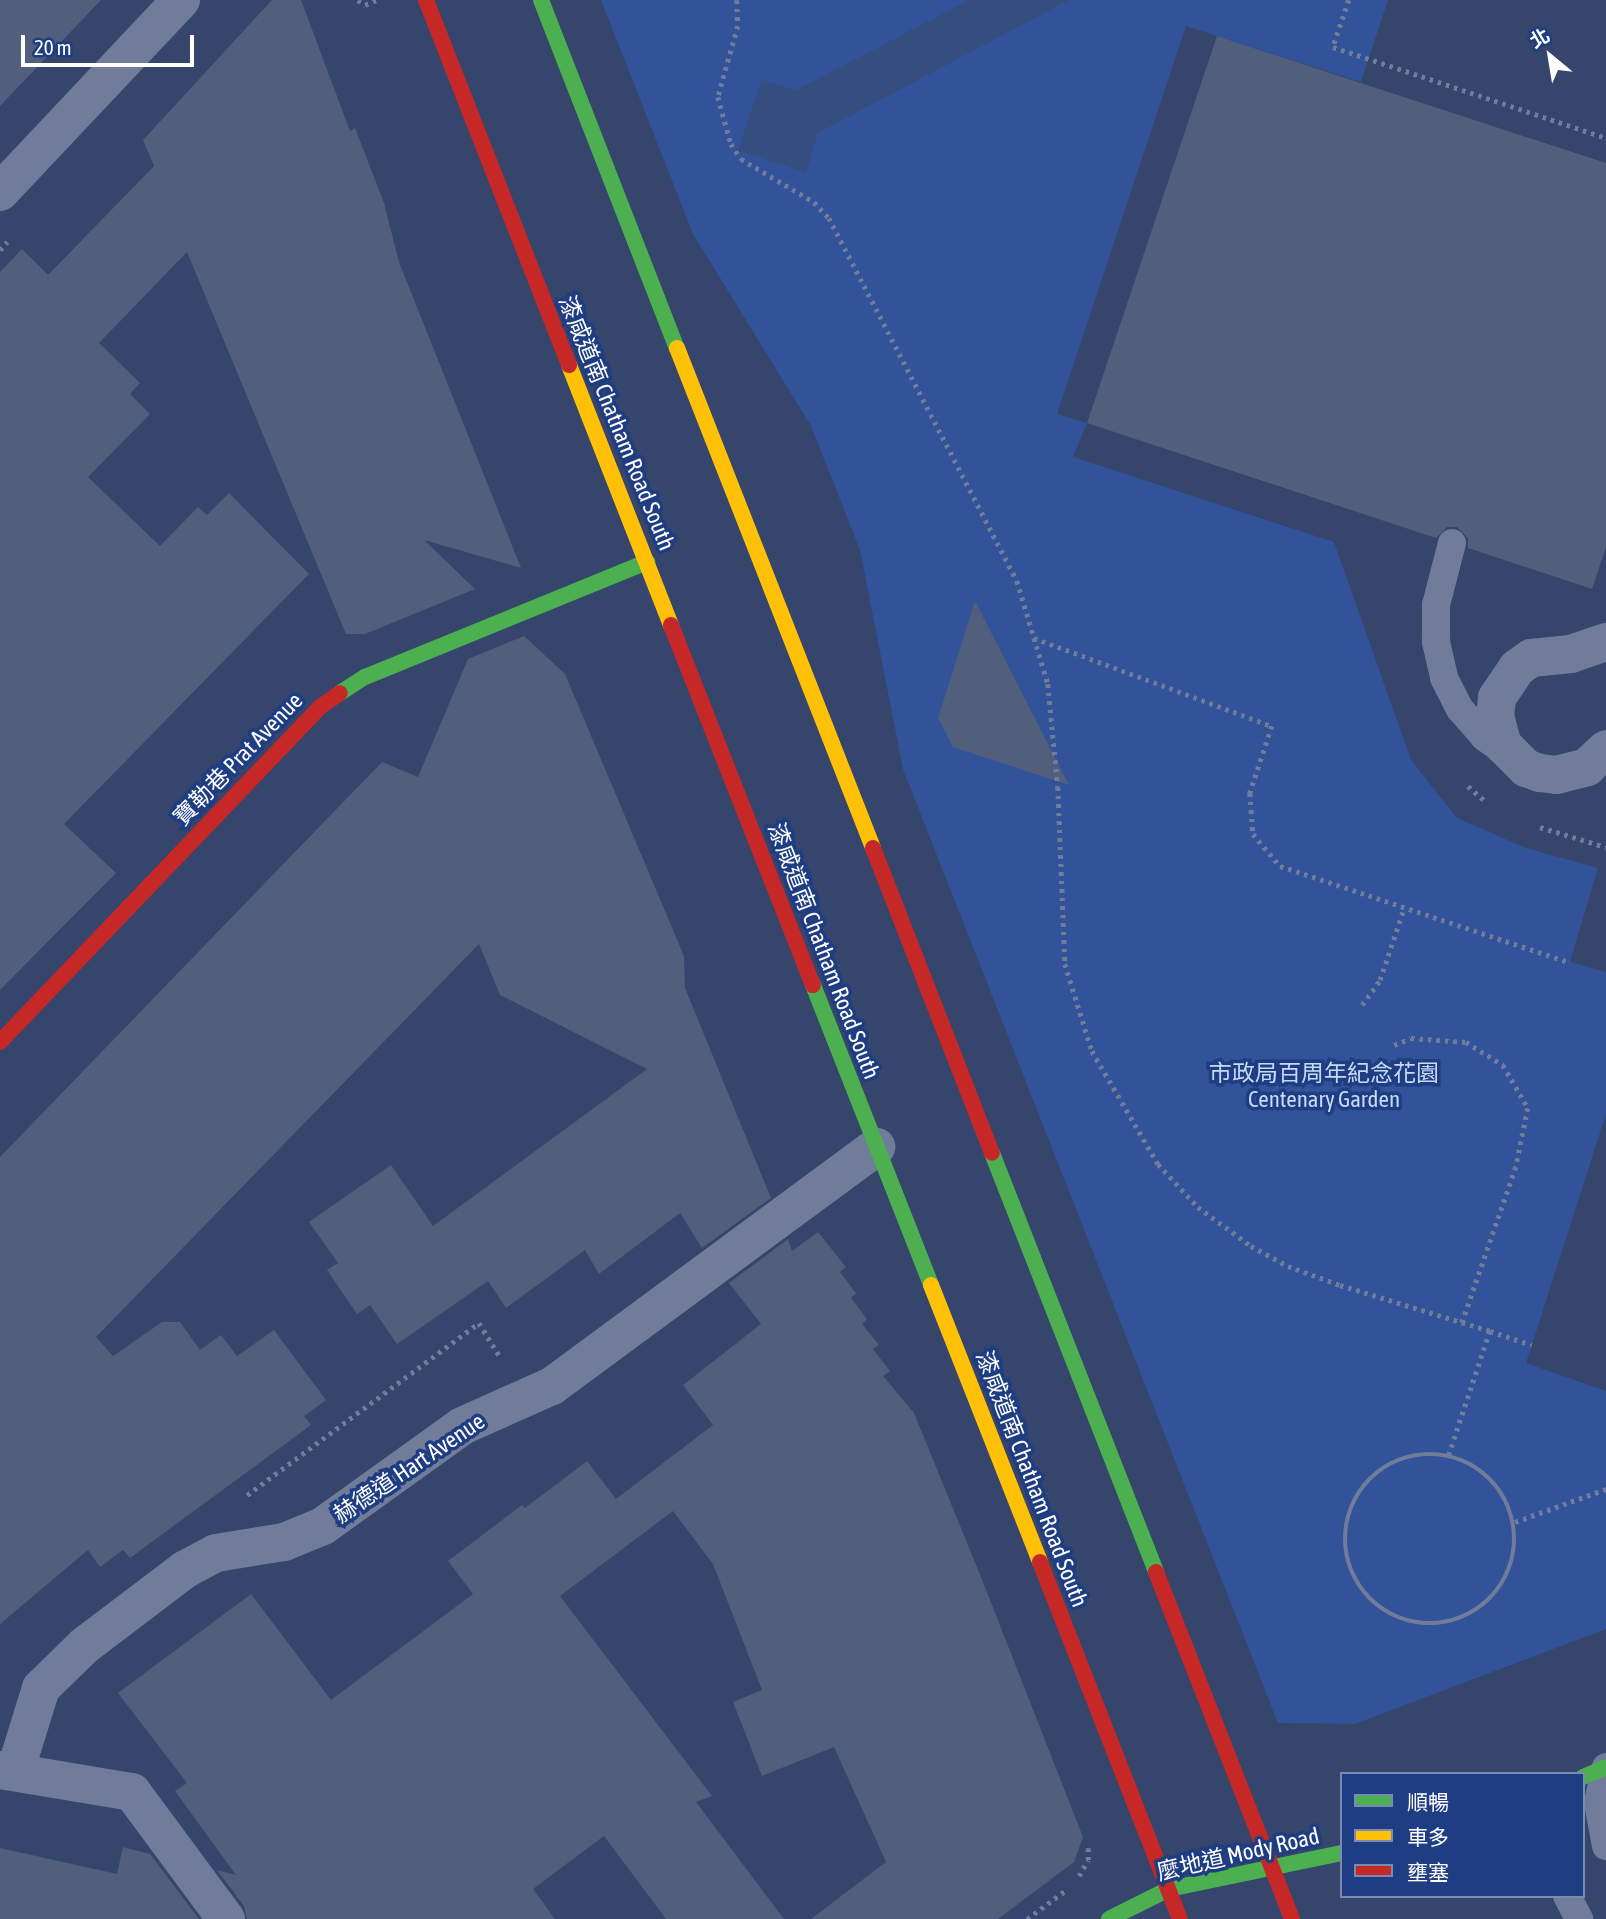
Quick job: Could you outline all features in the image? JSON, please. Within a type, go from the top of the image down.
[{"type":"main road","name":"漆咸道南 Chatham Road South","points":[[426,0],[1180,1919]]},
{"type":"main road","points":[[541,0],[1274,1866],[1292,1919]]},
{"type":"main road","name":"寶勒巷 Prat Avenue","points":[[0,1042],[320,707],[365,677],[647,562]]},
{"type":"main road","points":[[1585,1776],[1606,1767]]},
{"type":"main road","name":"麼地道 Mody Road","points":[[1109,1919],[1169,1889],[1340,1853]]},
{"type":"street","points":[[0,192],[181,0]]},
{"type":"street","points":[[1606,642],[1571,654],[1531,658],[1505,681],[1495,716],[1503,745],[1526,768],[1556,775],[1587,767],[1606,749]]},
{"type":"street","name":"赫德道 Hart Avenue","points":[[226,1919],[132,1792],[8,1771],[41,1688],[84,1646],[184,1570],[216,1553],[284,1542],[323,1526],[462,1426],[552,1386],[877,1147]]},
{"type":"lane","points":[[1452,543],[1436,605],[1436,642],[1444,678],[1460,709],[1476,727],[1513,757]]},
{"type":"lane","points":[[1606,1767],[1598,1803],[1606,1846]]},
{"type":"lane","points":[[1568,1898],[1579,1919]]},
{"type":"path","points":[[358,0],[365,5],[377,0]]},
{"type":"path","points":[[737,0],[737,26],[719,97],[731,144],[741,159],[814,202],[830,218],[1017,581],[1048,684],[1058,787],[1065,964],[1092,1051],[1123,1110],[1158,1164],[1198,1208],[1251,1246],[1287,1266],[1340,1286],[1532,1345]]},
{"type":"path","points":[[1349,0],[1333,47],[1606,138]]},
{"type":"path","points":[[1034,638],[1272,726],[1250,793],[1254,834],[1280,866],[1569,962]]},
{"type":"path","points":[[1362,1005],[1380,980],[1404,908]]},
{"type":"path","points":[[1394,1045],[1411,1038],[1466,1042],[1503,1065],[1528,1108],[1516,1167],[1462,1323]]},
{"type":"path","points":[[1449,1455],[1490,1331]]},
{"type":"path","points":[[1422,1453],[1449,1455],[1482,1470],[1503,1493],[1515,1522],[1515,1554],[1504,1584],[1482,1607],[1454,1621],[1423,1625],[1393,1617],[1367,1598],[1350,1571],[1344,1541],[1349,1509],[1366,1482],[1391,1462],[1422,1453]]},
{"type":"path","points":[[1515,1522],[1606,1489]]},
{"type":"path","points":[[1028,1919],[1081,1874],[1088,1848]]},
{"type":"green space","name":"市政局百周年紀念花園 Centenary Garden","points":[[601,0],[1388,0],[1361,82],[1186,26],[1057,414],[1087,423],[1073,457],[1334,542],[1411,760],[1457,818],[1526,848],[1598,868],[1570,962],[1606,972],[1606,1114],[1526,1363],[1606,1391],[1606,1629],[1355,1724],[1278,1723],[903,769],[860,550],[811,426],[693,234]]},
{"type":"shaded area","points":[[969,0],[1069,0],[818,133],[806,172],[738,151],[761,80],[796,90]]},
{"type":"building","points":[[0,0],[101,0],[0,106]]},
{"type":"building","points":[[272,0],[301,0],[350,131],[355,128],[384,203],[399,262],[521,568],[424,540],[475,589],[365,634],[346,634],[187,252],[99,343],[140,383],[130,394],[150,414],[88,477],[160,546],[198,507],[207,515],[229,493],[309,574],[64,824],[116,873],[0,990],[0,272],[22,249],[48,275],[154,166],[143,140]]},
{"type":"building","points":[[1217,36],[1606,163],[1606,547],[1592,589],[1468,548],[1468,538],[1457,527],[1447,527],[1436,538],[1087,423]]},
{"type":"building","points":[[975,601],[1069,785],[953,747],[938,718]]},
{"type":"building","points":[[524,636],[565,674],[684,956],[685,988],[771,1198],[702,1248],[680,1213],[599,1274],[585,1250],[506,1308],[488,1281],[397,1344],[370,1305],[357,1314],[327,1270],[338,1263],[309,1222],[391,1165],[433,1226],[647,1069],[500,995],[479,944],[96,1337],[113,1356],[162,1322],[180,1322],[200,1350],[221,1335],[237,1356],[274,1330],[326,1400],[304,1416],[311,1425],[130,1558],[123,1550],[100,1567],[88,1550],[0,1624],[0,1157],[382,762],[418,777],[468,659]]},
{"type":"building","points":[[818,1232],[846,1267],[840,1272],[856,1293],[851,1298],[867,1319],[862,1324],[879,1345],[873,1349],[890,1371],[883,1376],[914,1413],[981,1577],[1083,1837],[1074,1862],[998,1919],[811,1919],[886,1862],[834,1747],[762,1776],[733,1702],[762,1690],[713,1564],[673,1511],[560,1596],[712,1796],[696,1802],[784,1919],[666,1919],[604,1836],[533,1889],[555,1919],[247,1919],[244,1906],[217,1870],[236,1875],[175,1791],[187,1783],[118,1693],[251,1594],[331,1700],[473,1594],[448,1561],[522,1505],[525,1508],[587,1461],[616,1499],[713,1425],[683,1385],[761,1324],[729,1283],[788,1239],[792,1251]]},
{"type":"building","points":[[123,1847],[150,1854],[199,1919],[0,1919],[0,1848],[117,1874]]},
{"type":"traffic: fast","points":[[541,0],[677,348]]},
{"type":"traffic: fast","points":[[340,693],[365,677],[647,562]]},
{"type":"traffic: fast","points":[[813,985],[931,1285]]},
{"type":"traffic: fast","points":[[992,1153],[1156,1572]]},
{"type":"traffic: fast","points":[[1585,1776],[1606,1767]]},
{"type":"traffic: fast","points":[[1109,1919],[1169,1889],[1340,1853]]},
{"type":"traffic: slow","points":[[677,348],[873,848]]},
{"type":"traffic: slow","points":[[569,365],[671,625]]},
{"type":"traffic: slow","points":[[931,1285],[1040,1562]]},
{"type":"traffic: jam","points":[[426,0],[569,365]]},
{"type":"traffic: jam","points":[[671,625],[813,985]]},
{"type":"traffic: jam","points":[[0,1042],[320,707],[340,693]]},
{"type":"traffic: jam","points":[[873,848],[992,1153]]},
{"type":"traffic: jam","points":[[1040,1562],[1180,1919]]},
{"type":"traffic: jam","points":[[1156,1572],[1292,1919]]}]
